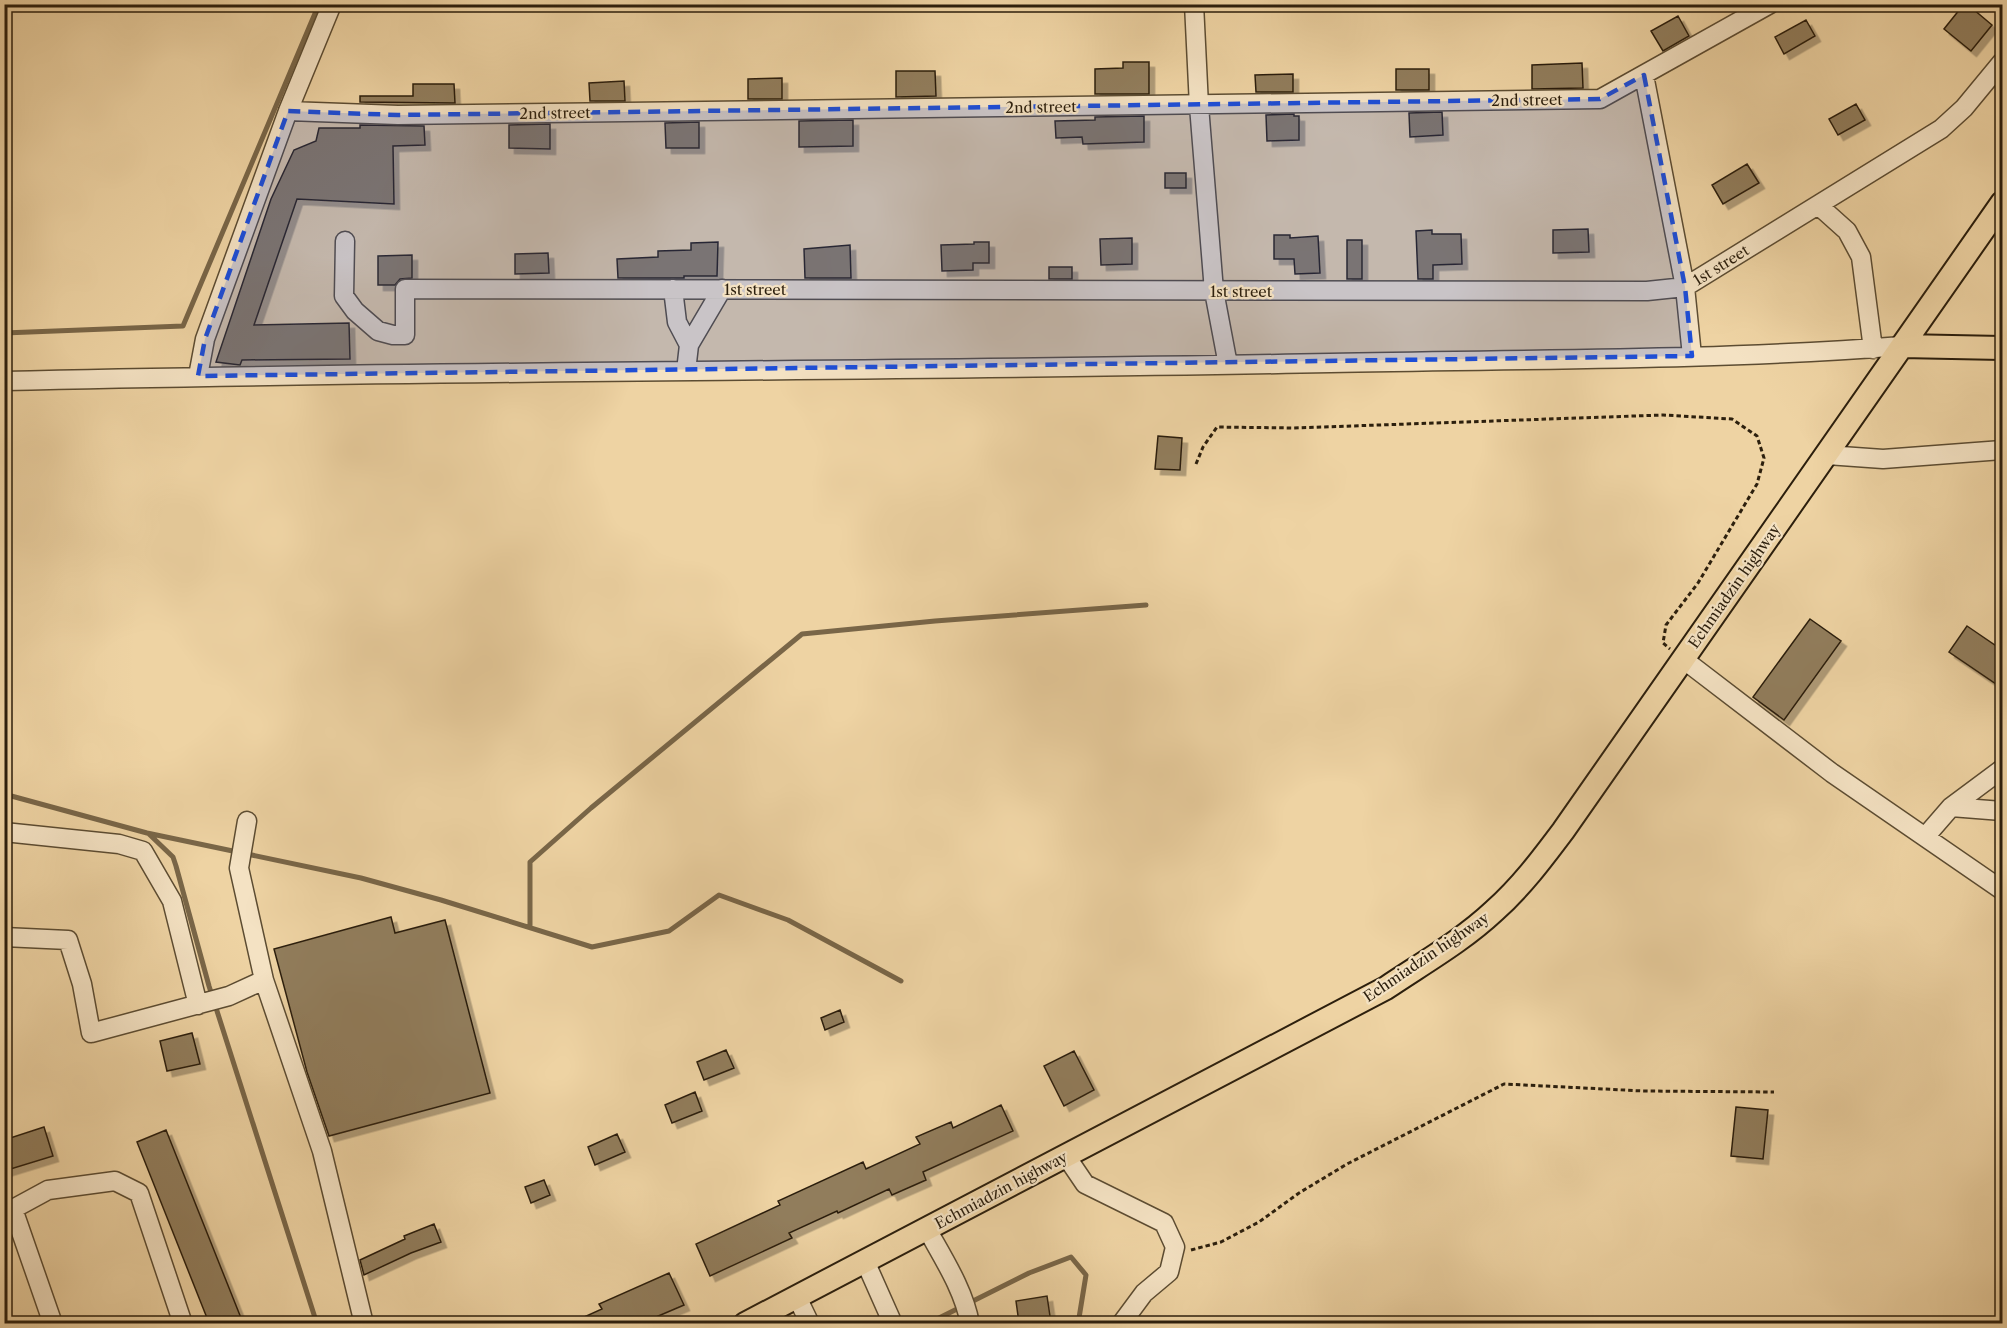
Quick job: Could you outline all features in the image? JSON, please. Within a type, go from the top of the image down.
[{"type":"main road","name":"Echmiadzin highway","points":[[745,1323],[1386,988],[1462,937],[1494,912],[1538,864],[1563,831],[2002,203]]},
{"type":"main road","points":[[1896,355],[2002,348]]},
{"type":"street","points":[[198,376],[205,339],[288,111],[332,4]]},
{"type":"street","points":[[1194,4],[1199,106],[1214,291],[1228,365]]},
{"type":"street","name":"2nd street","points":[[288,111],[398,115],[1600,99],[1770,4]]},
{"type":"street","name":"1st street","points":[[345,241],[344,296],[354,311],[378,331],[393,335],[405,335],[405,290],[1635,291],[1685,287],[1941,129],[1964,108],[2002,62]]},
{"type":"street","points":[[1644,75],[1685,287],[1692,356]]},
{"type":"street","points":[[1818,205],[1847,231],[1861,257],[1873,349]]},
{"type":"street","points":[[674,289],[677,322],[689,345]]},
{"type":"street","points":[[686,371],[689,345],[722,289]]},
{"type":"street","points":[[4,381],[198,376],[1228,365],[1692,356],[1873,349],[1896,355]]},
{"type":"street","points":[[1827,454],[1883,459],[2002,450]]},
{"type":"street","points":[[1683,659],[1832,773],[2002,890]]},
{"type":"street","points":[[1925,837],[1951,807],[2002,769]]},
{"type":"street","points":[[1951,807],[2002,811]]},
{"type":"street","points":[[246,829],[239,868],[264,980],[321,1150],[364,1323]]},
{"type":"street","points":[[4,832],[119,844],[143,851],[172,901],[198,1005]]},
{"type":"street","points":[[4,937],[68,940],[82,984],[92,1033],[229,996],[264,980]]},
{"type":"street","points":[[1066,1156],[1085,1184],[1164,1223],[1175,1247],[1169,1272],[1144,1293],[1121,1323]]},
{"type":"street","points":[[53,1323],[13,1209],[48,1190],[115,1181],[139,1193],[183,1323]]},
{"type":"street","points":[[927,1229],[955,1279],[969,1319]]},
{"type":"street","points":[[865,1261],[893,1323]]},
{"type":"street","points":[[797,1297],[810,1323]]},
{"type":"path","points":[[1196,464],[1203,447],[1217,427],[1294,428],[1663,415],[1732,419],[1756,436],[1764,458],[1757,484],[1698,583],[1666,625],[1663,644],[1683,659]]},
{"type":"path","points":[[1175,1247],[1194,1251],[1221,1242],[1259,1222],[1299,1193],[1347,1164],[1504,1084],[1643,1091],[1774,1092]]},
{"type":"highlighted area","points":[[1644,75],[1685,287],[1692,356],[198,376],[205,339],[288,111],[398,115],[1600,99]]},
{"type":"building","points":[[1964,4],[1967,4],[1992,25],[1971,51],[1944,29]]},
{"type":"building","points":[[1678,16],[1689,36],[1663,51],[1651,31]]},
{"type":"building","points":[[1806,20],[1815,36],[1784,54],[1775,37]]},
{"type":"building","points":[[1123,62],[1149,62],[1149,94],[1095,94],[1095,69],[1123,68]]},
{"type":"building","points":[[1582,63],[1583,88],[1532,89],[1532,65]]},
{"type":"building","points":[[1396,69],[1429,69],[1429,90],[1396,90]]},
{"type":"building","points":[[896,71],[935,71],[936,96],[896,97]]},
{"type":"building","points":[[1293,74],[1293,92],[1256,92],[1255,75]]},
{"type":"building","points":[[782,78],[782,99],[748,99],[748,79]]},
{"type":"building","points":[[624,81],[625,101],[590,101],[589,83]]},
{"type":"building","points":[[413,84],[454,84],[455,103],[360,102],[360,96],[413,96]]},
{"type":"building","points":[[1856,104],[1865,120],[1838,135],[1829,119]]},
{"type":"building","points":[[1442,112],[1443,135],[1410,137],[1409,113]]},
{"type":"building","points":[[1294,114],[1294,116],[1299,116],[1299,140],[1267,141],[1266,115]]},
{"type":"building","points":[[1144,116],[1144,142],[1083,144],[1082,137],[1056,138],[1055,121]]},
{"type":"building","points":[[853,120],[853,146],[799,147],[799,121]]},
{"type":"building","points":[[699,122],[699,148],[666,148],[665,123]]},
{"type":"building","points":[[550,124],[550,149],[509,148],[509,125]]},
{"type":"building","points":[[360,125],[424,126],[425,145],[393,146],[394,204],[297,199],[254,325],[349,323],[350,359],[242,360],[240,365],[216,362],[271,199],[294,150],[316,141],[319,128],[360,128]]},
{"type":"building","points":[[1747,164],[1759,183],[1723,204],[1712,185]]},
{"type":"building","points":[[1165,173],[1186,173],[1186,188],[1165,188]]},
{"type":"building","points":[[1588,229],[1589,252],[1553,253],[1553,230]]},
{"type":"building","points":[[1432,230],[1432,234],[1461,234],[1462,264],[1433,265],[1433,279],[1418,279],[1416,231]]},
{"type":"building","points":[[1274,235],[1290,235],[1290,238],[1318,236],[1320,273],[1295,274],[1294,259],[1274,259]]},
{"type":"building","points":[[1132,238],[1132,264],[1101,265],[1100,239]]},
{"type":"building","points":[[1347,240],[1362,240],[1362,279],[1347,279]]},
{"type":"building","points":[[718,242],[717,276],[618,278],[617,259],[658,257],[658,251],[691,250],[691,243]]},
{"type":"building","points":[[974,242],[989,242],[989,263],[973,263],[973,270],[942,271],[941,245],[974,244]]},
{"type":"building","points":[[850,245],[851,278],[805,278],[804,249]]},
{"type":"building","points":[[548,253],[549,273],[515,274],[515,254]]},
{"type":"building","points":[[412,255],[412,278],[400,279],[395,285],[378,285],[378,256]]},
{"type":"building","points":[[1049,267],[1072,267],[1072,279],[1049,279]]},
{"type":"building","points":[[1158,436],[1182,438],[1180,470],[1155,469]]},
{"type":"building","points":[[1810,619],[1841,641],[1784,720],[1753,697]]},
{"type":"building","points":[[1967,626],[2002,650],[2002,688],[1949,652]]},
{"type":"building","points":[[391,917],[395,933],[445,920],[490,1093],[329,1136],[307,1072],[274,949]]},
{"type":"building","points":[[840,1010],[844,1022],[825,1030],[821,1018]]},
{"type":"building","points":[[192,1033],[200,1064],[167,1071],[160,1041]]},
{"type":"building","points":[[726,1050],[734,1068],[704,1080],[697,1062]]},
{"type":"building","points":[[1074,1051],[1094,1090],[1064,1106],[1044,1066]]},
{"type":"building","points":[[695,1092],[702,1111],[672,1123],[665,1105]]},
{"type":"building","points":[[1001,1105],[1013,1131],[923,1172],[926,1180],[892,1195],[889,1189],[838,1213],[837,1211],[789,1233],[792,1238],[710,1276],[696,1244],[780,1205],[778,1201],[863,1162],[866,1169],[920,1144],[916,1137],[951,1122],[953,1128]]},
{"type":"building","points":[[1736,1107],[1768,1110],[1763,1159],[1731,1156]]},
{"type":"building","points":[[44,1127],[53,1156],[4,1171],[4,1140]]},
{"type":"building","points":[[166,1130],[243,1323],[209,1323],[137,1142]]},
{"type":"building","points":[[617,1134],[625,1152],[595,1165],[588,1147]]},
{"type":"building","points":[[544,1180],[550,1195],[531,1203],[525,1187]]},
{"type":"building","points":[[434,1224],[441,1242],[364,1275],[360,1260],[405,1239],[404,1236]]},
{"type":"building","points":[[669,1273],[684,1305],[642,1323],[571,1323],[602,1309],[599,1304]]},
{"type":"building","points":[[1047,1296],[1051,1323],[1019,1323],[1016,1301]]},
{"type":"waterway","points":[[4,333],[183,326],[319,4]]},
{"type":"waterway","points":[[530,926],[530,862],[591,808],[802,634],[1146,605]]},
{"type":"waterway","points":[[4,794],[147,833],[361,878],[441,900],[592,947],[669,931],[719,895],[788,920],[901,981]]},
{"type":"waterway","points":[[149,834],[173,857],[209,986],[317,1324]]},
{"type":"waterway","points":[[969,1303],[1029,1273],[1071,1257],[1086,1275],[1078,1324]]},
{"type":"waterway","points":[[927,1324],[961,1307]]}]
